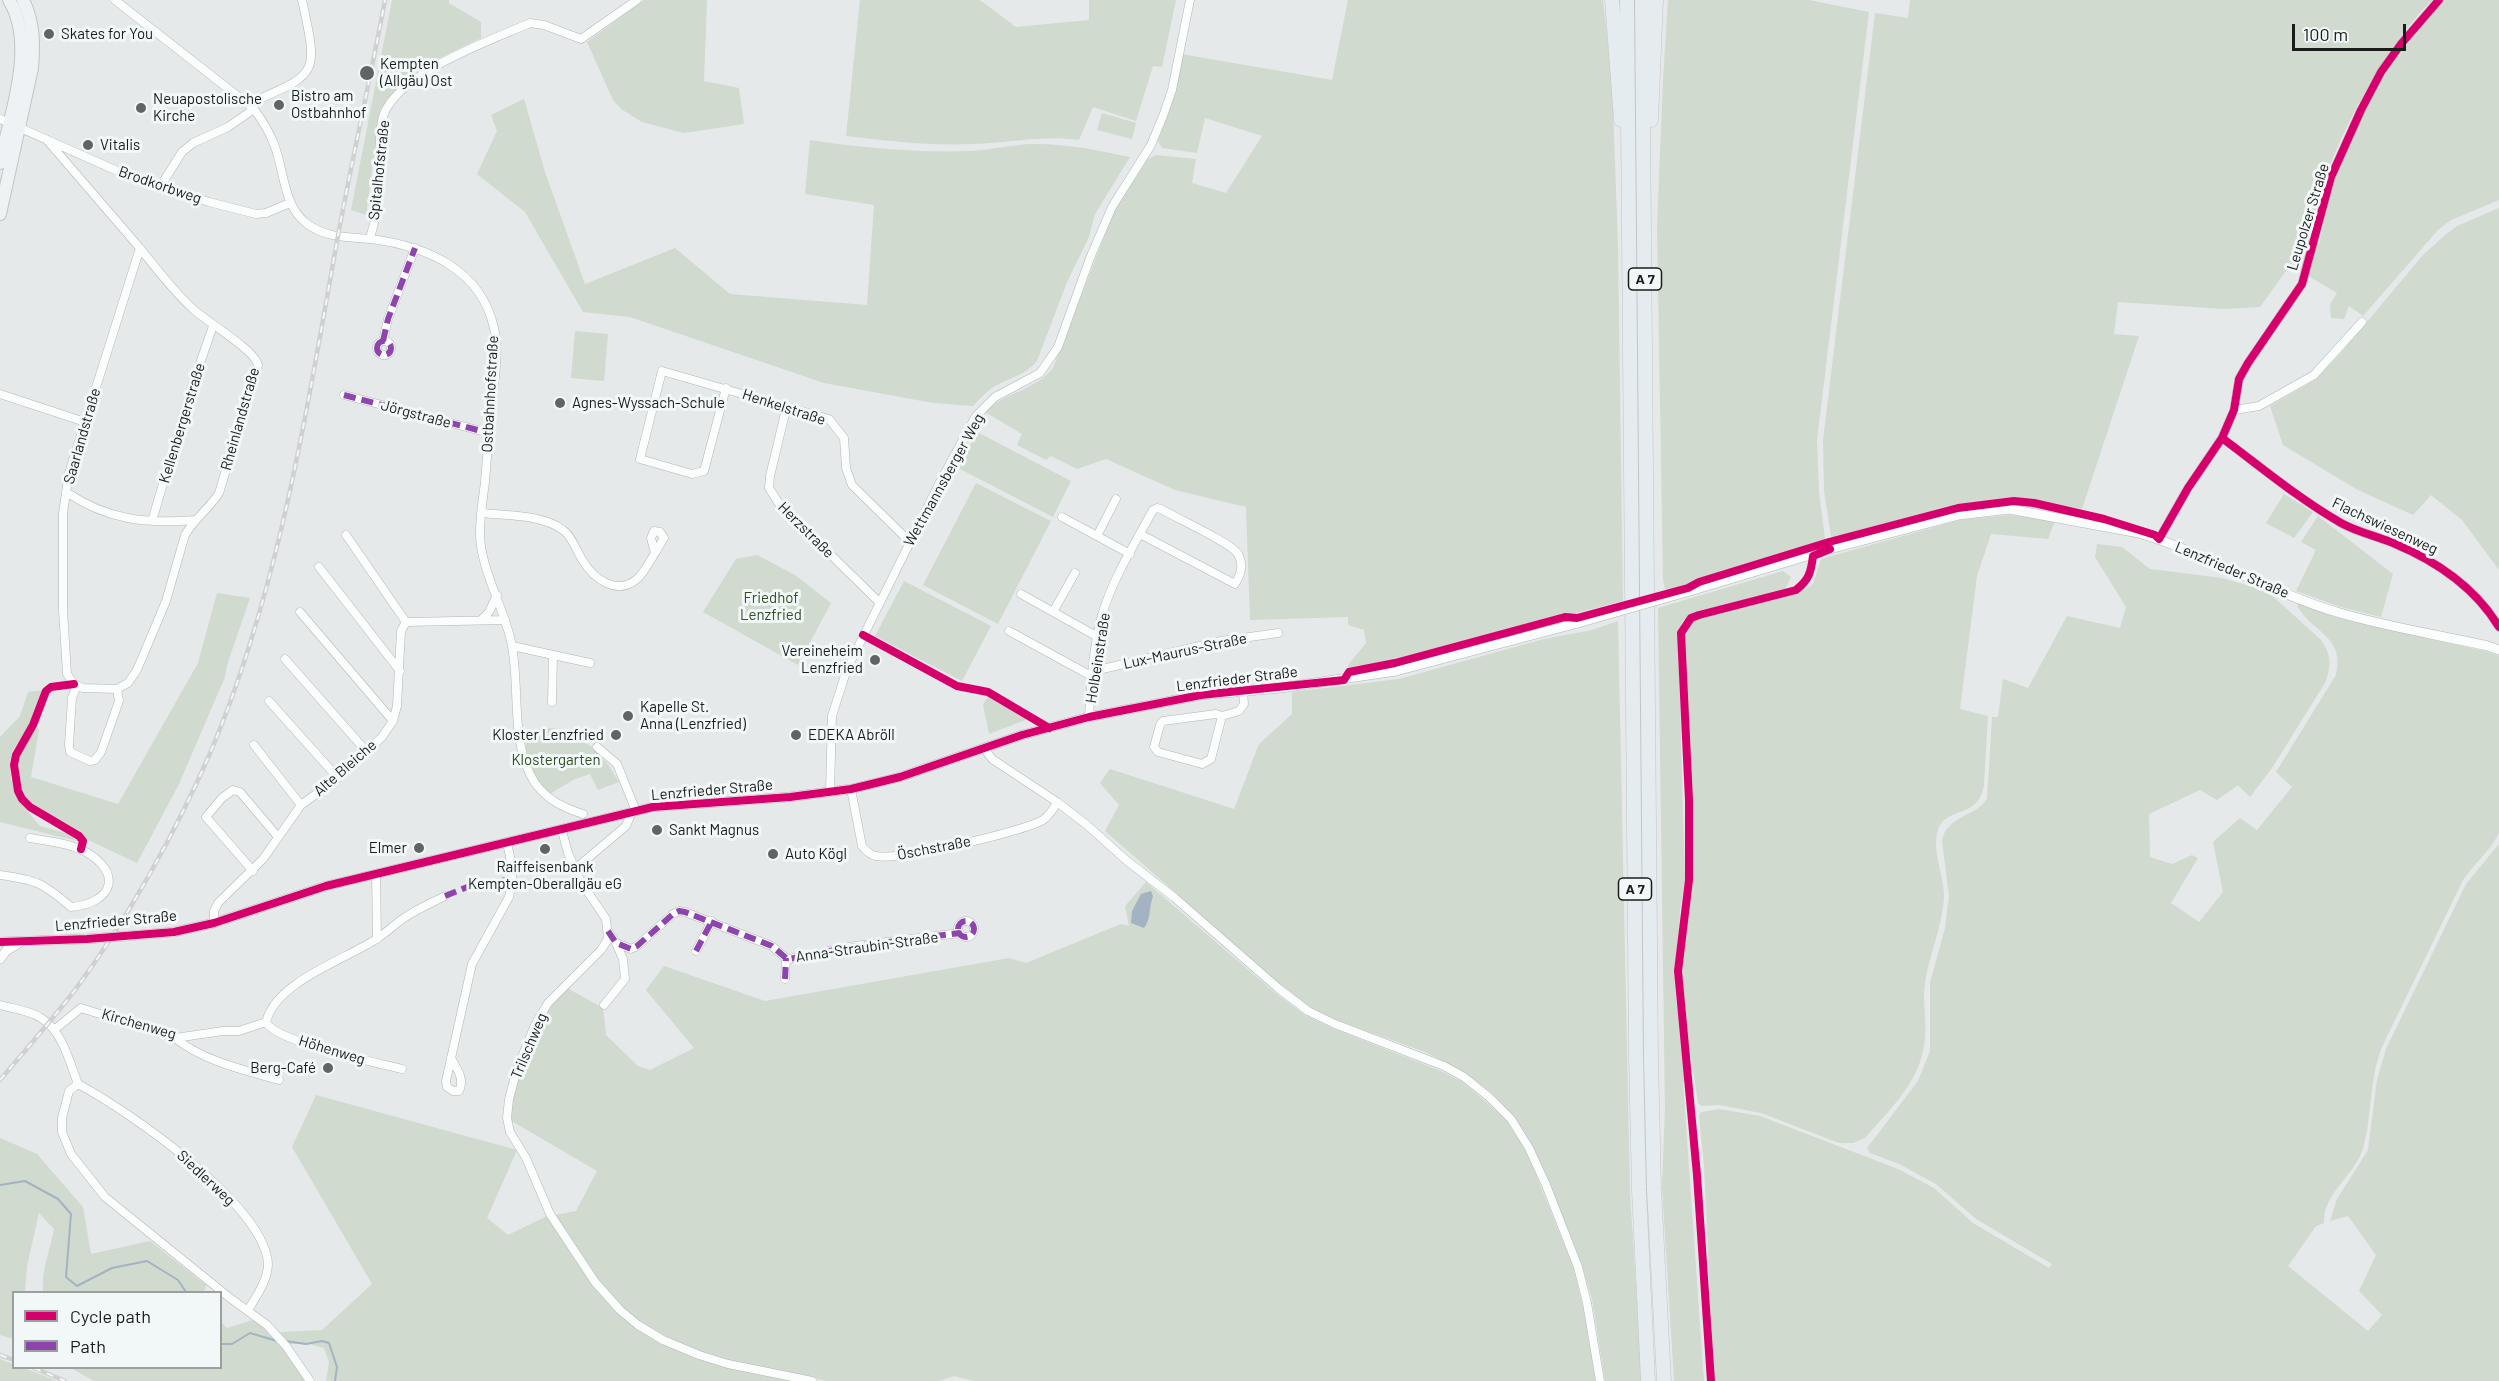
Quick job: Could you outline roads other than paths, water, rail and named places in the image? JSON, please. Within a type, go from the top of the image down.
[{"type":"highway","points":[[1612,0],[1621,119],[1629,139]]},
{"type":"highway","name":"A 7","points":[[1627,0],[1636,1056],[1639,1190],[1648,1381]]},
{"type":"highway","name":"A 7","points":[[1642,0],[1651,1071],[1654,1189],[1664,1381]]},
{"type":"highway","points":[[1644,154],[1652,119],[1656,0]]},
{"type":"main road","points":[[0,214],[10,123],[23,45],[17,16],[9,0]]},
{"type":"main road","points":[[0,164],[34,46],[32,26],[23,0]]},
{"type":"street","name":"Ostbahnhofstraße","points":[[116,0],[251,107],[266,125],[275,145],[290,203],[304,222],[325,234],[370,239],[415,248],[432,254],[461,272],[487,305],[495,330],[494,384],[480,533],[484,562],[497,594],[512,646],[518,719],[525,764],[534,782],[546,796],[563,807],[583,814]]},
{"type":"street","points":[[160,187],[182,152],[193,143],[228,127],[251,107],[301,80],[306,74],[311,64],[312,53],[302,0]]},
{"type":"street","name":"Spitalhofstraße","points":[[370,239],[377,209],[382,121],[388,106],[399,92],[431,68],[530,23],[544,25],[581,39],[637,0]]},
{"type":"street","name":"Wettmannsberger Weg","points":[[830,792],[830,735],[834,707],[847,669],[976,416],[995,397],[1041,373],[1058,347],[1090,258],[1112,207],[1151,144],[1163,116],[1172,90],[1190,0]]},
{"type":"street","name":"Leupolzer Straße","points":[[2159,539],[2188,488],[2222,438],[2234,411],[2239,380],[2248,363],[2302,284],[2331,177],[2361,110],[2381,72],[2401,44],[2439,0]]},
{"type":"street","name":"Brodkorbweg","points":[[10,123],[122,173],[160,187],[256,214],[266,213],[290,203]]},
{"type":"street","name":"Rheinlandstraße","points":[[46,139],[178,295],[257,360],[258,365],[219,493],[185,535],[166,600],[148,644],[137,670],[121,688]]},
{"type":"street","name":"Saarlandstraße","points":[[77,685],[70,681],[68,675],[63,610],[63,513],[66,492],[69,473],[140,248]]},
{"type":"street","points":[[383,340],[388,319],[415,248]]},
{"type":"street","points":[[2234,411],[2259,406],[2314,375],[2362,322]]},
{"type":"street","name":"Kellenbergerstraße","points":[[152,520],[213,326]]},
{"type":"street","name":"Henkelstraße","points":[[726,388],[704,471],[692,474],[640,459],[662,371],[726,388],[787,405],[829,419],[841,432],[846,444],[846,468],[852,486],[910,542]]},
{"type":"street","points":[[0,394],[85,422]]},
{"type":"street","name":"Jörgstraße","points":[[344,395],[489,433]]},
{"type":"street","name":"Herzstraße","points":[[787,405],[770,476],[771,494],[880,603]]},
{"type":"street","name":"Flachswiesenweg","points":[[2222,438],[2304,500],[2343,524],[2419,554],[2453,575],[2494,618],[2499,627]]},
{"type":"street","points":[[66,492],[99,511],[118,517],[195,520]]},
{"type":"street","points":[[1097,536],[1116,499]]},
{"type":"street","name":"Holbeinstraße","points":[[1089,717],[1098,637],[1108,599],[1140,534],[1153,510],[1161,509],[1236,551],[1242,568],[1235,584],[1140,534]]},
{"type":"street","name":"Lenzfrieder Straße","points":[[0,942],[87,939],[174,932],[214,923],[291,896],[653,807],[851,789],[900,777],[984,748],[1089,717],[1201,695],[1243,692],[1396,671],[1578,623],[1830,549],[1959,514],[2009,509],[2109,526],[2159,539],[2244,576],[2340,613],[2499,650]]},
{"type":"street","points":[[482,513],[551,523],[566,531],[591,573],[603,582],[615,586],[626,586],[637,579],[656,553]]},
{"type":"street","points":[[1062,517],[1130,554]]},
{"type":"street","points":[[346,535],[406,622],[505,620]]},
{"type":"street","points":[[319,567],[400,671]]},
{"type":"street","points":[[1053,612],[1075,573]]},
{"type":"street","points":[[481,620],[489,612],[497,594]]},
{"type":"street","points":[[1021,594],[1098,637]]},
{"type":"street","points":[[300,612],[393,721]]},
{"type":"street","name":"Alte Bleiche","points":[[214,923],[214,911],[218,903],[253,871],[301,805],[338,778],[367,752],[382,737],[393,721],[397,706],[401,631],[406,622]]},
{"type":"street","points":[[1009,631],[1093,674]]},
{"type":"street","name":"Lux-Maurus-Straße","points":[[1093,674],[1221,641],[1278,633]]},
{"type":"street","points":[[512,646],[590,663]]},
{"type":"street","points":[[552,702],[553,655]]},
{"type":"street","points":[[285,659],[367,752]]},
{"type":"street","points":[[77,685],[121,688],[120,701],[101,752],[95,760],[90,761],[70,752],[72,698],[77,685]]},
{"type":"street","points":[[1222,716],[1211,759],[1202,764],[1158,752],[1154,747],[1163,721],[1216,714],[1222,716],[1239,711],[1244,704],[1243,692]]},
{"type":"street","points":[[269,701],[338,778]]},
{"type":"street","points":[[254,745],[301,805]]},
{"type":"street","points":[[575,868],[626,826],[634,812],[617,764],[597,747]]},
{"type":"street","points":[[984,748],[992,759],[1057,802],[1308,1011],[1335,1024],[1423,1057],[1464,1077],[1489,1097],[1510,1119],[1528,1148],[1546,1185],[1578,1268],[1594,1338],[1600,1381]]},
{"type":"street","name":"Öschstraße","points":[[851,789],[862,846],[867,852],[878,857],[948,847],[1018,829],[1044,819],[1051,813],[1057,802]]},
{"type":"street","points":[[253,871],[207,817],[222,798],[233,790],[240,792],[278,837]]},
{"type":"street","points":[[562,831],[581,882],[606,919],[608,931],[623,959],[624,979],[604,1005]]},
{"type":"street","points":[[0,875],[37,882],[49,887],[71,907],[100,899],[105,894],[110,885],[109,878],[100,862],[81,849],[30,837]]},
{"type":"street","points":[[451,1058],[472,964],[509,897],[513,885],[512,865],[507,844]]},
{"type":"street","points":[[376,874],[377,939]]},
{"type":"street","points":[[266,1022],[268,1012],[274,1005],[308,976],[377,939],[402,919],[445,896]]},
{"type":"street","name":"Anna-Straubin-Straße","points":[[616,943],[631,949],[637,946],[679,911],[712,921],[772,946],[786,958],[855,946],[960,933]]},
{"type":"street","points":[[696,951],[712,921]]},
{"type":"street","name":"Trilschweg","points":[[608,931],[608,939],[601,950],[548,1003],[535,1025],[517,1069],[509,1099],[507,1118],[510,1132],[526,1158],[550,1214],[569,1245],[595,1282],[620,1310],[638,1325],[663,1340],[728,1364],[812,1381]]},
{"type":"street","points":[[0,959],[6,951],[23,941]]},
{"type":"street","points":[[785,980],[786,958]]},
{"type":"street","points":[[0,1005],[34,1014],[48,1022],[54,1030],[69,1059],[78,1084],[69,1091],[62,1118],[62,1132],[71,1154],[105,1197],[277,1335],[310,1381]]},
{"type":"street","name":"Kirchenweg","points":[[54,1030],[81,1008],[175,1038],[222,1031],[239,1031],[266,1022]]},
{"type":"street","name":"Höhenweg","points":[[266,1022],[278,1032],[318,1048],[402,1069]]},
{"type":"street","points":[[175,1038],[187,1048],[233,1067],[279,1080]]},
{"type":"street","name":"Siedlerweg","points":[[78,1084],[124,1113],[184,1157],[239,1210],[258,1235],[268,1265],[260,1290],[248,1310]]},
{"type":"water","points":[[1151,891],[1153,896],[1146,925],[1144,928],[1131,923],[1132,911],[1141,894]]},
{"type":"waterway","points":[[0,1185],[25,1181],[58,1199],[71,1214],[66,1277],[77,1286],[112,1268],[147,1261],[178,1280],[185,1291]]},
{"type":"waterway","points":[[222,1344],[232,1344],[250,1333],[277,1341]]},
{"type":"waterway","points":[[285,1341],[306,1344],[322,1341],[329,1343],[337,1367],[335,1381]]},
{"type":"railway","points":[[0,1080],[75,990],[132,905],[197,782],[234,692],[254,631],[286,509],[385,0]]},
{"type":"railway","points":[[0,1355],[12,1359]]},
{"type":"railway","points":[[36,1369],[65,1381]]},
{"type":"place","name":"Skates for You","points":[[49,34]]},
{"type":"place","name":"Kempten (Allgäu) Ost","points":[[367,73]]},
{"type":"place","name":"Bistro am Ostbahnhof","points":[[279,105]]},
{"type":"place","name":"Neuapostolische Kirche","points":[[141,108]]},
{"type":"place","name":"Vitalis","points":[[88,145]]},
{"type":"place","name":"Agnes-Wyssach-Schule","points":[[560,403]]},
{"type":"place","name":"Vereineheim Lenzfried","points":[[875,660]]},
{"type":"place","name":"Kapelle St. Anna (Lenzfried)","points":[[628,716]]},
{"type":"place","name":"Kloster Lenzfried","points":[[616,735]]},
{"type":"place","name":"EDEKA Abröll","points":[[796,735]]},
{"type":"place","name":"Sankt Magnus","points":[[657,830]]},
{"type":"place","name":"Elmer","points":[[419,848]]},
{"type":"place","name":"Raiffeisenbank Kempten-Oberallgäu eG","points":[[545,849]]},
{"type":"place","name":"Auto Kögl","points":[[773,854]]},
{"type":"place","name":"Berg-Café","points":[[328,1068]]},
{"type":"park label","name":"Friedhof Lenzfried","points":[[771,606]]},
{"type":"park label","name":"Klostergarten","points":[[556,760]]}]
